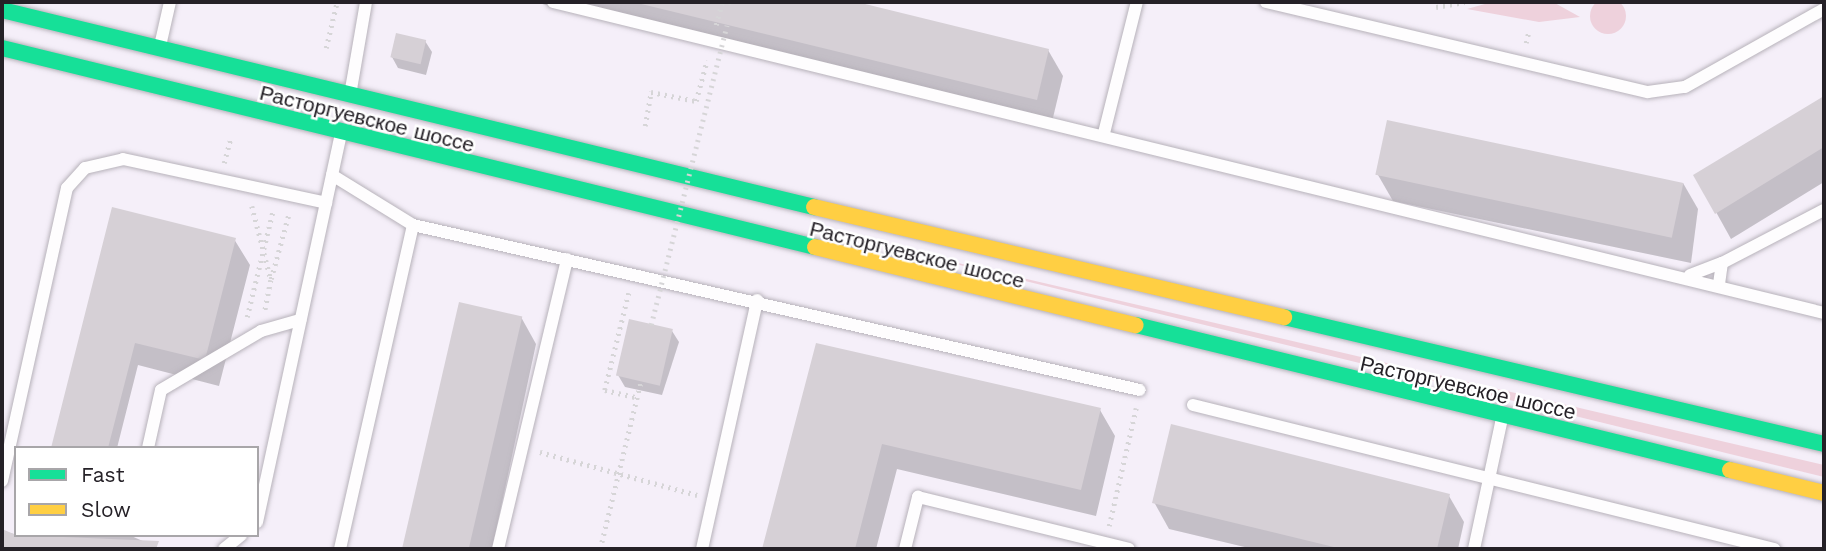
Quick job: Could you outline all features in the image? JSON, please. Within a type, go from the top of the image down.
[{"type":"main road","name":"Расторгуевское шоссе","points":[[2,10],[349,99],[1824,444]]},
{"type":"main road","name":"Расторгуевское шоссе","points":[[2,49],[341,135],[1502,418],[1824,493]]},
{"type":"lane","points":[[159,51],[170,2]]},
{"type":"lane","points":[[259,513],[349,99],[366,2]]},
{"type":"lane","points":[[553,2],[1689,276],[1824,313]]},
{"type":"lane","points":[[1104,134],[1137,2]]},
{"type":"lane","points":[[1266,2],[1648,92],[1685,87],[1824,9]]},
{"type":"lane","points":[[2,481],[67,188],[85,168],[123,159],[326,202]]},
{"type":"lane","points":[[332,174],[413,225],[757,300],[1140,390]]},
{"type":"lane","points":[[1689,276],[1722,263],[1824,210]]},
{"type":"lane","points":[[340,549],[413,225]]},
{"type":"lane","points":[[498,549],[567,259]]},
{"type":"lane","points":[[1719,284],[1722,263]]},
{"type":"lane","points":[[702,549],[757,300]]},
{"type":"lane","points":[[148,446],[161,390],[261,331],[300,320]]},
{"type":"lane","points":[[1193,405],[1774,549]]},
{"type":"lane","points":[[1474,549],[1502,418]]},
{"type":"lane","points":[[905,549],[918,496],[1129,549]]},
{"type":"lane","points":[[224,549],[239,537]]},
{"type":"path","points":[[326,48],[337,2]]},
{"type":"path","points":[[1436,8],[1465,2]]},
{"type":"path","points":[[652,325],[727,25]]},
{"type":"path","points":[[645,125],[651,92],[696,101],[712,42]]},
{"type":"path","points":[[247,185],[271,279]]},
{"type":"path","points":[[241,342],[276,192]]},
{"type":"path","points":[[261,331],[271,279],[293,195]]},
{"type":"path","points":[[634,274],[605,390],[636,397]]},
{"type":"path","points":[[600,549],[641,381]]},
{"type":"path","points":[[1105,543],[1140,390]]},
{"type":"path","points":[[522,447],[713,500]]},
{"type":"shaded area","points":[[1601,-1],[1615,-1],[1625,9],[1625,23],[1615,33],[1601,33],[1591,23],[1591,9]]},
{"type":"shaded area","points":[[1492,2],[1553,2],[1580,17],[1539,22],[1467,9]]},
{"type":"shaded area","points":[[821,231],[1824,465],[1824,477]]},
{"type":"building","points":[[633,2],[857,2],[1049,49],[1037,100]]},
{"type":"building","points":[[396,33],[426,40],[421,64],[390,57]]},
{"type":"building","points":[[1824,96],[1824,147],[1715,214],[1693,175]]},
{"type":"building","points":[[1387,120],[1683,183],[1672,238],[1375,175]]},
{"type":"building","points":[[112,207],[236,238],[205,360],[135,343],[109,446],[52,446]]},
{"type":"building","points":[[459,302],[522,317],[469,549],[402,549]]},
{"type":"building","points":[[629,319],[673,329],[660,386],[616,376]]},
{"type":"building","points":[[816,343],[1101,408],[1081,490],[882,444],[855,549],[762,549]]},
{"type":"building","points":[[1171,424],[1450,494],[1437,549],[1342,549],[1152,503]]},
{"type":"building","points":[[2,529],[14,534],[14,537],[159,541],[156,549],[2,549]]},
{"type":"traffic: fast","points":[[2,10],[814,207]]},
{"type":"traffic: fast","points":[[2,48],[815,247]]},
{"type":"traffic: fast","points":[[1284,317],[1824,444]]},
{"type":"traffic: fast","points":[[1136,325],[1730,470]]},
{"type":"traffic: slow","points":[[814,207],[1284,317]]},
{"type":"traffic: slow","points":[[815,247],[1136,325]]},
{"type":"traffic: slow","points":[[1730,470],[1824,493]]}]
